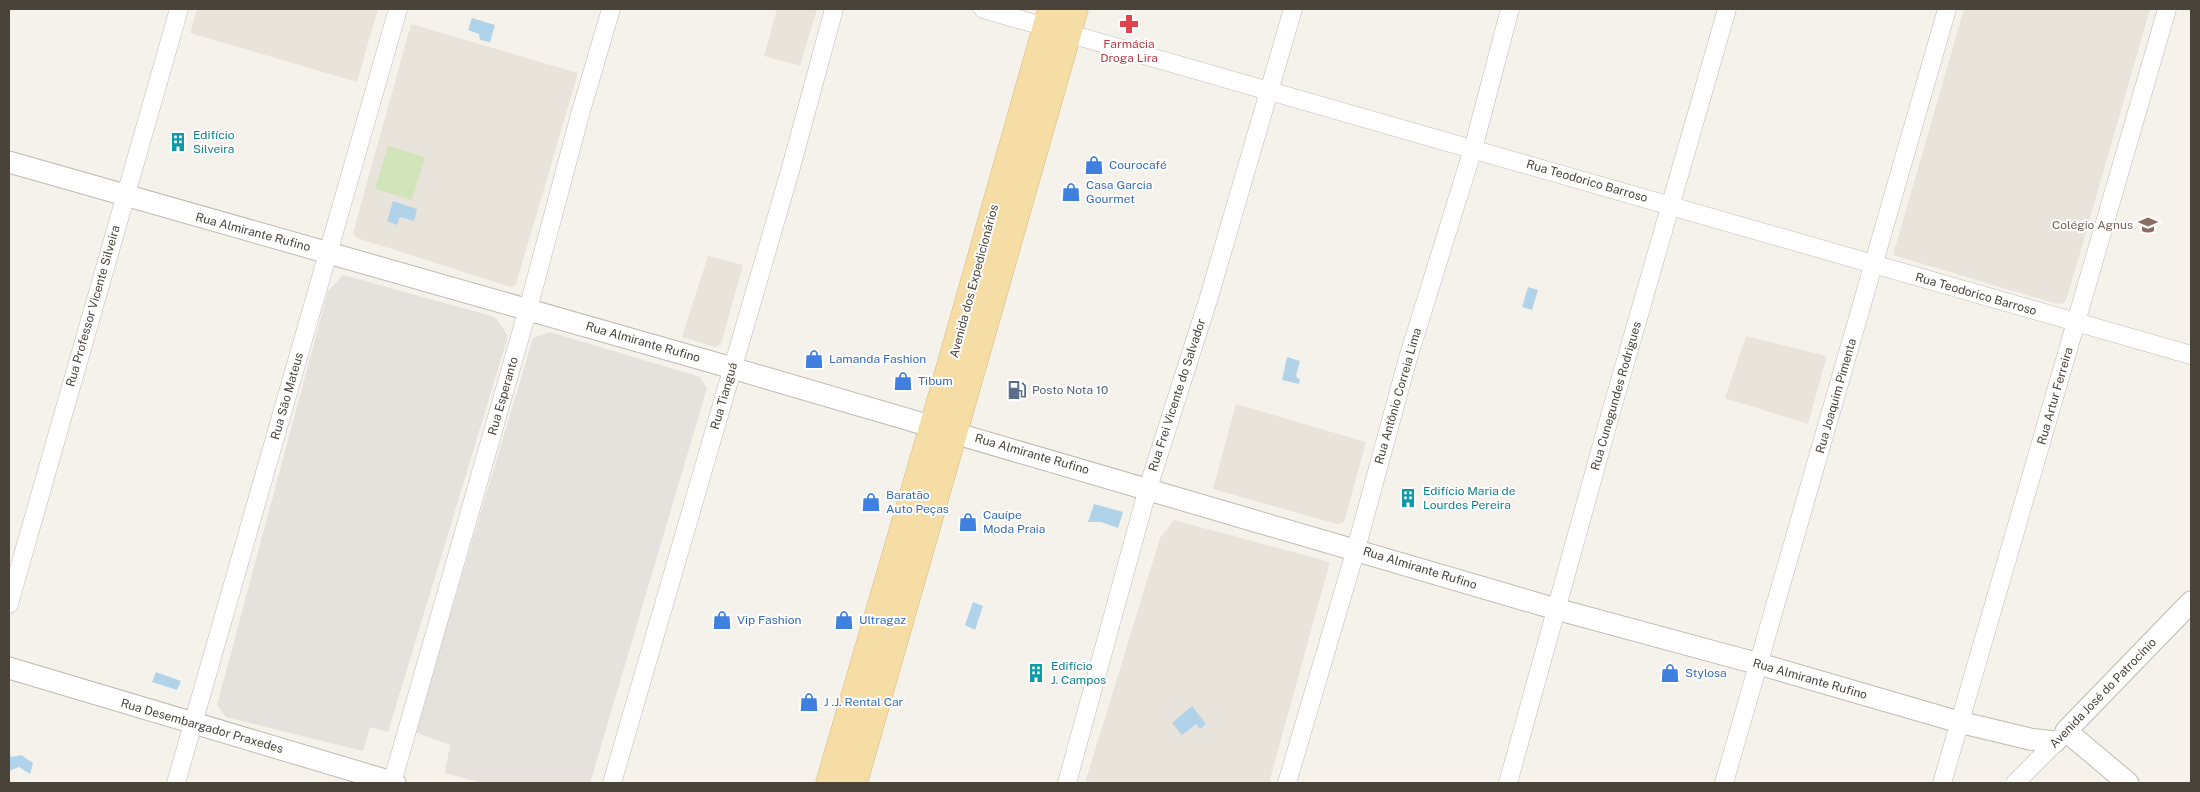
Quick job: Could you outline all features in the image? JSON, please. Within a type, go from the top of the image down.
[{"type":"main road","name":"Avenida dos Expedicionários","points":[[853,783],[944,430],[1060,19]]},
{"type":"main road","name":"Avenida dos Expedicionários","points":[[830,783],[944,430]]},
{"type":"street","name":"Rua Professor Vicente Silveira","points":[[9,604],[124,196],[179,9]]},
{"type":"street","name":"Rua São Mateus","points":[[176,783],[398,9]]},
{"type":"street","name":"Rua Esperanto","points":[[393,783],[611,9]]},
{"type":"street","name":"Rua Tianguá","points":[[612,783],[733,368],[834,9]]},
{"type":"street","name":"Rua Teodorico Barroso","points":[[983,9],[1060,19],[1271,90],[1672,205],[1873,265],[2191,354]]},
{"type":"street","name":"Rua Frei Vicente do Salvador","points":[[1066,783],[1148,488],[1209,297],[1271,90],[1293,9]]},
{"type":"street","name":"Rua Antônio Correia Lima","points":[[1287,783],[1356,549],[1408,358],[1473,149],[1510,9]]},
{"type":"street","name":"Rua Cunegundes Rodrigues","points":[[1508,783],[1727,9]]},
{"type":"street","name":"Rua Joaquim Pimenta","points":[[1724,783],[1760,664],[1947,9]]},
{"type":"street","name":"Rua Artur Ferreira","points":[[1942,783],[2167,9]]},
{"type":"street","name":"Rua Almirante Rufino","points":[[9,162],[733,368],[1556,609],[1760,664],[1959,722],[2030,739],[2061,737]]},
{"type":"street","name":"Avenida José do Patrocínio","points":[[2015,783],[2191,602]]},
{"type":"street","name":"Rua Desembargador Praxedes","points":[[9,668],[393,783]]},
{"type":"street","points":[[2061,737],[2128,783]]},
{"type":"shaded area","points":[[197,9],[378,9],[357,82],[190,33]]},
{"type":"shaded area","points":[[777,9],[817,9],[800,66],[764,56]]},
{"type":"shaded area","points":[[1964,9],[2150,9],[2064,303],[2057,304],[1893,255]]},
{"type":"shaded area","points":[[411,24],[578,73],[516,284],[511,287],[357,238],[353,233]]},
{"type":"shaded area","points":[[708,256],[743,265],[721,344],[715,347],[682,337]]},
{"type":"shaded area","points":[[343,275],[495,317],[508,336],[388,732],[370,727],[363,751],[226,717],[217,705],[328,291]]},
{"type":"shaded area","points":[[550,332],[700,377],[707,388],[590,783],[483,783],[445,773],[450,745],[415,732],[533,338]]},
{"type":"shaded area","points":[[1746,336],[1827,356],[1808,424],[1725,398]]},
{"type":"shaded area","points":[[1236,404],[1366,442],[1344,522],[1337,524],[1213,489]]},
{"type":"shaded area","points":[[1174,520],[1330,562],[1269,783],[1085,783],[1160,538]]},
{"type":"green space","points":[[388,146],[425,157],[412,200],[375,189]]},
{"type":"water","points":[[472,18],[495,25],[490,42],[480,40],[479,34],[468,30]]},
{"type":"water","points":[[393,201],[417,209],[414,221],[400,217],[397,225],[387,221]]},
{"type":"water","points":[[1528,287],[1538,290],[1532,310],[1522,307]]},
{"type":"water","points":[[1287,357],[1300,361],[1296,376],[1300,380],[1299,384],[1282,380]]},
{"type":"water","points":[[1094,504],[1123,512],[1118,528],[1101,522],[1088,522]]},
{"type":"water","points":[[973,602],[983,606],[975,630],[965,625]]},
{"type":"water","points":[[156,672],[181,681],[177,690],[152,682]]},
{"type":"water","points":[[1192,706],[1206,724],[1200,729],[1196,724],[1182,735],[1172,723]]},
{"type":"water","points":[[9,754],[12,757],[21,755],[33,763],[30,774],[19,767],[9,771]]},
{"type":"place","name":"Farmácia Droga Lira","points":[[1129,24]]},
{"type":"place","name":"Edifício Silveira","points":[[178,142]]},
{"type":"place","name":"Courocafé","points":[[1094,165]]},
{"type":"place","name":"Casa Garcia Gourmet","points":[[1071,192]]},
{"type":"place","name":"Colégio Agnus","points":[[2148,225]]},
{"type":"place","name":"Lamanda Fashion","points":[[814,359]]},
{"type":"place","name":"Tibum","points":[[903,381]]},
{"type":"place","name":"Posto Nota 10","points":[[1017,390]]},
{"type":"place","name":"Edifício Maria de Lourdes Pereira","points":[[1408,498]]},
{"type":"place","name":"Baratão Auto Peças","points":[[871,502]]},
{"type":"place","name":"Cauípe Moda Praia","points":[[968,522]]},
{"type":"place","name":"Vip Fashion","points":[[722,620]]},
{"type":"place","name":"Ultragaz","points":[[844,620]]},
{"type":"place","name":"Edifício J. Campos","points":[[1036,673]]},
{"type":"place","name":"Stylosa","points":[[1670,673]]},
{"type":"place","name":"J .J. Rental Car","points":[[809,702]]}]
